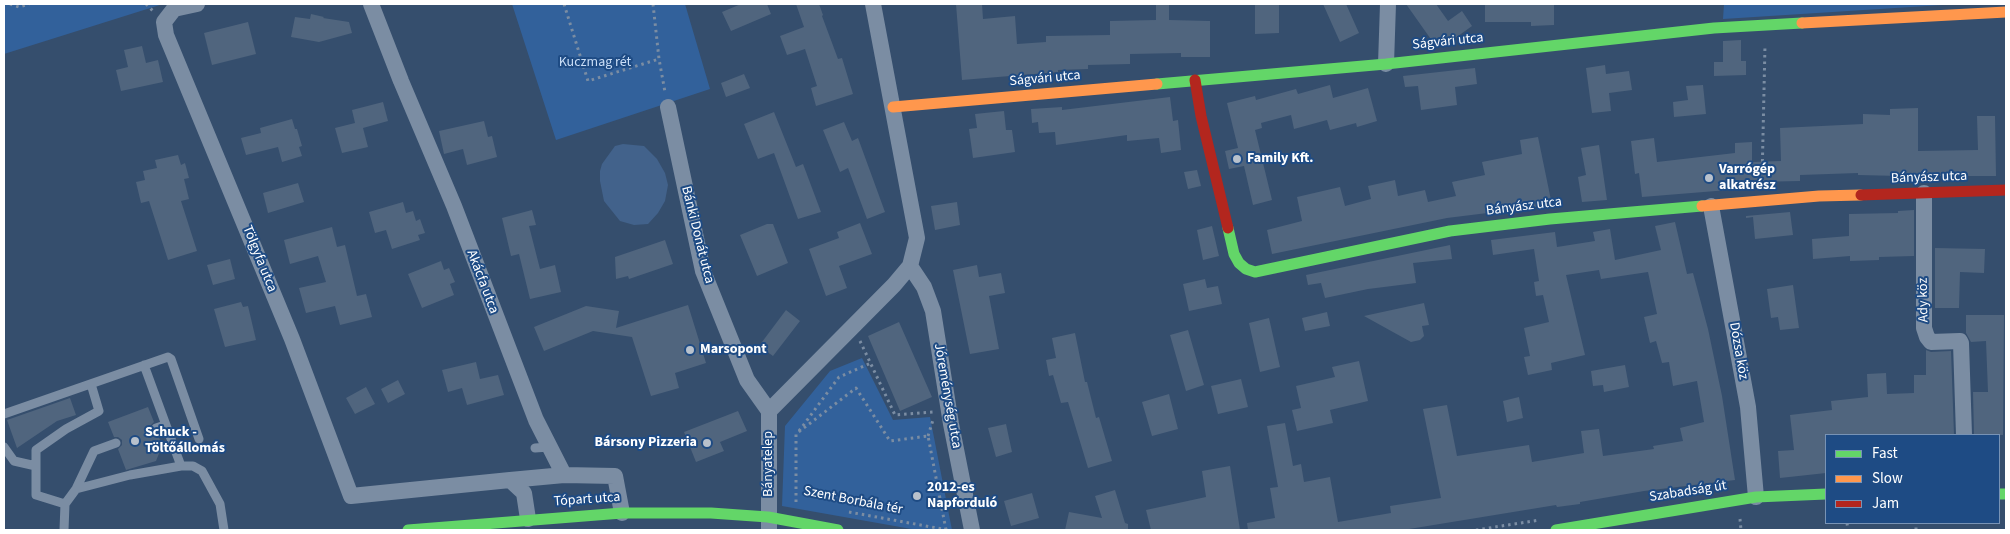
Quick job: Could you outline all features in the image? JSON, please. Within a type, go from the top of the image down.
[{"type":"street","name":"Tölgyfa utca","points":[[197,4],[174,9],[164,22],[166,35],[292,339],[351,496],[510,480]]},
{"type":"street","name":"Akácfa utca","points":[[371,4],[454,206],[536,420],[542,447],[564,475]]},
{"type":"street","points":[[769,411],[894,285],[910,266],[917,238],[873,4]]},
{"type":"street","points":[[1386,64],[1388,4]]},
{"type":"street","name":"Ságvári utca","points":[[893,107],[1386,64],[1714,28],[2006,12]]},
{"type":"street","name":"Bányász utca","points":[[1195,80],[1201,116],[1234,254],[1239,263],[1246,269],[1256,272],[1450,231],[1550,219],[1819,196],[2006,190]]},
{"type":"street","name":"Bánki Donát utca","points":[[668,107],[703,271],[747,380],[769,411]]},
{"type":"street","name":"Ady köz","points":[[1924,193],[1924,328],[1931,342],[1960,341],[1961,343],[1964,434]]},
{"type":"street","name":"Dózsa köz","points":[[1711,206],[1748,407],[1756,497]]},
{"type":"street","name":"Jóreménység utca","points":[[910,266],[924,287],[933,311],[951,424],[972,530]]},
{"type":"street","name":"Bányatelep","points":[[769,411],[769,523],[838,530]]},
{"type":"street","points":[[510,480],[564,475],[615,476],[622,513]]},
{"type":"street","points":[[510,480],[524,493],[537,523]]},
{"type":"street","name":"Szabadság út","points":[[1556,530],[1756,497],[1825,494]]},
{"type":"street","name":"Tópart utca","points":[[408,530],[537,523],[622,513],[711,513],[769,523]]},
{"type":"lane","points":[[4,414],[168,357],[171,359],[199,439]]},
{"type":"lane","points":[[144,365],[181,466]]},
{"type":"lane","points":[[66,504],[36,495],[36,450],[66,429],[100,411],[91,384]]},
{"type":"lane","points":[[156,428],[165,424]]},
{"type":"lane","points":[[64,530],[66,504],[76,489],[94,451],[116,443]]},
{"type":"lane","points":[[4,446],[14,461],[36,466]]},
{"type":"lane","points":[[76,489],[130,475],[181,466],[192,466],[202,471],[220,504],[224,530]]},
{"type":"path","points":[[10,4],[19,6],[29,4]]},
{"type":"path","points":[[564,4],[588,81],[659,59]]},
{"type":"path","points":[[653,4],[659,59],[668,107]]},
{"type":"path","points":[[1761,202],[1765,47]]},
{"type":"path","points":[[859,338],[895,415],[936,412]]},
{"type":"path","points":[[796,434],[839,377],[871,364]]},
{"type":"path","points":[[796,434],[856,388],[890,441],[928,436],[936,412],[936,404]]},
{"type":"path","name":"Szent Borbála tér","points":[[796,434],[795,502],[804,504]]},
{"type":"path","name":"Szent Borbála tér","points":[[842,510],[947,530],[928,436]]},
{"type":"path","points":[[1741,525],[1741,530]]},
{"type":"green space","points":[[4,4],[163,4],[4,54]]},
{"type":"green space","name":"Kuczmag rét","points":[[512,4],[685,4],[710,89],[556,140]]},
{"type":"green space","points":[[1724,4],[1958,4],[1723,19]]},
{"type":"green space","points":[[862,358],[893,420],[930,417],[952,530],[917,530],[782,506],[785,426],[830,371]]},
{"type":"shaded area","points":[[623,144],[644,146],[657,159],[665,173],[668,185],[665,201],[658,213],[648,224],[634,225],[620,221],[604,201],[600,181],[602,164],[615,146]]},
{"type":"building","points":[[741,4],[767,4],[771,14],[731,31],[722,12]]},
{"type":"building","points":[[796,4],[819,4],[838,59],[842,58],[853,94],[816,106],[811,88],[817,86],[805,49],[787,55],[780,36],[804,27]]},
{"type":"building","points":[[956,4],[982,4],[983,19],[1015,16],[1017,44],[1046,42],[1046,36],[1110,35],[1110,21],[1156,20],[1156,4],[1169,4],[1169,20],[1210,21],[1210,57],[1181,57],[1181,53],[1130,54],[1130,64],[1088,65],[1088,69],[1058,70],[1058,72],[962,80]]},
{"type":"building","points":[[1255,4],[1279,4],[1279,33],[1255,34]]},
{"type":"building","points":[[1323,4],[1346,4],[1359,33],[1340,42]]},
{"type":"building","points":[[1406,4],[1436,4],[1448,21],[1462,11],[1472,26],[1447,44],[1435,45]]},
{"type":"building","points":[[1485,4],[1554,4],[1554,25],[1531,26],[1531,22],[1485,22]]},
{"type":"building","points":[[311,14],[349,22],[352,33],[319,42],[291,37],[295,17],[310,19]]},
{"type":"building","points":[[248,22],[256,54],[212,65],[204,33]]},
{"type":"building","points":[[1741,40],[1741,61],[1746,61],[1746,75],[1714,76],[1714,62],[1723,62],[1723,41]]},
{"type":"building","points":[[142,46],[146,63],[158,60],[163,82],[121,91],[116,70],[128,67],[124,50]]},
{"type":"building","points":[[1605,65],[1606,74],[1629,71],[1632,90],[1609,93],[1611,111],[1592,113],[1586,68]]},
{"type":"building","points":[[1475,68],[1477,84],[1455,87],[1457,105],[1421,110],[1418,86],[1405,87],[1403,76]]},
{"type":"building","points":[[744,74],[750,88],[726,97],[721,83]]},
{"type":"building","points":[[1330,85],[1333,98],[1368,88],[1377,121],[1357,127],[1356,123],[1330,130],[1327,120],[1294,129],[1291,115],[1261,123],[1262,128],[1255,130],[1272,200],[1253,205],[1244,166],[1229,169],[1225,151],[1238,148],[1227,103],[1255,96],[1256,100],[1296,89],[1298,94]]},
{"type":"building","points":[[1703,85],[1706,114],[1674,117],[1673,102],[1688,100],[1686,86]]},
{"type":"building","points":[[1170,97],[1173,121],[1178,120],[1181,150],[1161,153],[1159,138],[1127,141],[1127,135],[1056,145],[1055,132],[1039,133],[1038,122],[1032,123],[1031,109],[1062,107],[1062,110]]},
{"type":"building","points":[[383,102],[388,121],[363,128],[368,147],[342,153],[335,128],[355,123],[352,110]]},
{"type":"building","points":[[1918,108],[1918,151],[1978,150],[1977,116],[1995,116],[1996,176],[1900,176],[1858,175],[1858,173],[1800,175],[1800,181],[1753,182],[1753,188],[1642,197],[1639,173],[1635,174],[1631,141],[1654,138],[1657,162],[1735,153],[1735,143],[1752,142],[1752,162],[1781,161],[1780,128],[1863,124],[1863,114],[1890,115],[1890,109]]},
{"type":"building","points":[[1004,111],[1006,130],[1012,130],[1015,152],[973,158],[969,129],[977,128],[975,114]]},
{"type":"building","points":[[774,112],[796,167],[803,164],[821,212],[798,219],[774,153],[758,159],[744,124]]},
{"type":"building","points":[[292,119],[302,146],[299,147],[302,156],[282,162],[278,147],[246,155],[241,138],[261,133],[260,128]]},
{"type":"building","points":[[484,121],[488,137],[492,136],[497,157],[467,165],[463,149],[444,154],[439,131]]},
{"type":"building","points":[[844,122],[852,141],[858,138],[885,212],[867,219],[848,168],[840,172],[823,130]]},
{"type":"building","points":[[1538,137],[1552,205],[1447,218],[1272,254],[1267,230],[1302,221],[1297,197],[1340,187],[1345,206],[1371,199],[1368,186],[1395,180],[1398,196],[1425,190],[1428,202],[1456,196],[1452,182],[1485,175],[1482,162],[1522,154],[1520,140]]},
{"type":"building","points":[[1599,145],[1607,200],[1582,202],[1578,177],[1586,175],[1581,148]]},
{"type":"building","points":[[178,155],[181,165],[185,163],[189,178],[184,179],[189,199],[181,201],[197,251],[168,260],[149,201],[141,203],[136,182],[145,180],[143,171],[157,168],[155,160]]},
{"type":"building","points":[[1197,170],[1201,186],[1188,189],[1184,172]]},
{"type":"building","points":[[298,183],[304,202],[268,213],[263,193]]},
{"type":"building","points":[[403,202],[406,213],[413,211],[416,221],[420,219],[425,233],[418,235],[420,240],[392,249],[386,230],[375,233],[369,212]]},
{"type":"building","points":[[957,202],[960,225],[935,230],[931,206]]},
{"type":"building","points":[[532,210],[536,225],[529,226],[540,269],[555,265],[561,292],[530,299],[519,254],[511,256],[502,218]]},
{"type":"building","points":[[1914,210],[1914,256],[1879,257],[1879,260],[1850,261],[1850,256],[1813,259],[1812,239],[1849,236],[1849,214],[1898,213],[1898,211]]},
{"type":"building","points":[[1790,212],[1793,235],[1755,239],[1753,217],[1746,218],[1746,216]]},
{"type":"building","points":[[1675,222],[1687,274],[1693,273],[1708,329],[1722,396],[1735,480],[1644,491],[1580,502],[1580,504],[1557,507],[1556,505],[1403,530],[1248,530],[1247,523],[1275,518],[1270,488],[1278,487],[1267,426],[1285,423],[1293,466],[1301,464],[1304,482],[1330,477],[1338,522],[1391,513],[1390,506],[1441,498],[1423,409],[1447,405],[1457,456],[1529,445],[1532,462],[1584,453],[1581,431],[1599,429],[1603,456],[1654,449],[1653,446],[1683,441],[1680,428],[1704,422],[1697,381],[1673,386],[1669,362],[1662,363],[1656,341],[1650,343],[1644,317],[1657,314],[1648,272],[1601,279],[1599,270],[1566,275],[1585,355],[1551,363],[1552,370],[1528,375],[1524,357],[1530,356],[1524,328],[1549,322],[1543,295],[1536,296],[1534,282],[1539,281],[1534,249],[1493,255],[1491,240],[1555,232],[1557,247],[1595,241],[1593,232],[1610,229],[1615,260],[1661,250],[1655,226]]},
{"type":"building","points":[[860,223],[872,254],[839,266],[847,288],[826,296],[809,249],[839,238],[837,232]]},
{"type":"building","points":[[767,224],[773,224],[788,263],[757,276],[740,235]]},
{"type":"building","points":[[1212,226],[1219,256],[1203,260],[1197,230]]},
{"type":"building","points":[[332,227],[337,247],[345,245],[357,296],[366,294],[372,317],[340,325],[335,306],[306,313],[299,288],[326,282],[318,256],[290,264],[284,240]]},
{"type":"building","points":[[665,240],[673,264],[629,279],[628,276],[616,279],[615,257]]},
{"type":"building","points":[[1450,245],[1452,259],[1413,263],[1416,283],[1368,289],[1325,298],[1321,283],[1308,285],[1306,275]]},
{"type":"building","points":[[1935,248],[1985,249],[1984,273],[1960,272],[1959,308],[1935,308]]},
{"type":"building","points":[[230,259],[235,279],[213,285],[207,265]]},
{"type":"building","points":[[441,261],[444,270],[449,268],[455,282],[450,284],[454,295],[422,308],[408,274]]},
{"type":"building","points":[[977,265],[979,277],[1001,273],[1005,293],[989,296],[999,349],[970,354],[953,270]]},
{"type":"building","points":[[1205,279],[1207,288],[1218,286],[1222,304],[1189,311],[1183,284]]},
{"type":"building","points":[[1793,285],[1799,328],[1780,330],[1778,317],[1771,318],[1767,289]]},
{"type":"building","points":[[241,302],[243,307],[248,306],[256,340],[225,347],[214,309]]},
{"type":"building","points":[[1424,303],[1429,325],[1422,326],[1424,336],[1420,340],[1411,342],[1364,316]]},
{"type":"building","points":[[688,305],[706,363],[675,373],[679,388],[651,396],[632,337],[593,331],[544,351],[534,327],[586,306],[619,311],[616,328]]},
{"type":"building","points":[[786,310],[800,321],[773,356],[759,346]]},
{"type":"building","points":[[1327,312],[1330,326],[1305,331],[1302,318]]},
{"type":"building","points":[[1966,315],[2004,315],[2003,435],[1974,434],[1973,392],[1988,392],[1986,341],[1971,342],[1966,333]]},
{"type":"building","points":[[1269,318],[1280,367],[1260,372],[1249,323]]},
{"type":"building","points":[[899,322],[932,397],[900,411],[868,336]]},
{"type":"building","points":[[1188,330],[1204,385],[1186,391],[1170,335]]},
{"type":"building","points":[[1075,333],[1085,382],[1087,382],[1096,418],[1099,417],[1112,461],[1088,468],[1068,402],[1061,403],[1053,375],[1049,376],[1046,360],[1056,358],[1052,338]]},
{"type":"building","points":[[1926,350],[1931,352],[1951,351],[1954,434],[1825,434],[1825,473],[1780,478],[1778,451],[1794,450],[1790,415],[1832,410],[1831,401],[1868,397],[1867,374],[1886,373],[1887,394],[1914,393],[1914,375],[1926,375]]},
{"type":"building","points":[[1359,361],[1368,401],[1330,410],[1333,423],[1297,431],[1292,410],[1301,408],[1296,386],[1335,377],[1332,367]]},
{"type":"building","points":[[476,362],[480,379],[498,375],[504,395],[467,405],[462,388],[448,392],[442,370]]},
{"type":"building","points":[[1625,365],[1629,387],[1604,392],[1603,385],[1593,386],[1591,371]]},
{"type":"building","points":[[1241,379],[1248,407],[1218,414],[1211,386]]},
{"type":"building","points":[[398,380],[405,394],[388,403],[381,389]]},
{"type":"building","points":[[366,387],[375,404],[355,414],[346,398]]},
{"type":"building","points":[[1169,394],[1178,429],[1152,436],[1142,402]]},
{"type":"building","points":[[1519,397],[1523,418],[1507,422],[1503,401]]},
{"type":"building","points":[[70,398],[76,415],[57,421],[17,448],[7,420]]},
{"type":"building","points":[[148,407],[154,422],[150,426],[150,430],[154,434],[158,434],[162,446],[156,461],[126,470],[118,449],[122,445],[122,440],[114,437],[108,422]]},
{"type":"building","points":[[738,411],[747,431],[720,442],[724,451],[696,462],[684,432]]},
{"type":"building","points":[[1006,424],[1012,452],[996,457],[988,428]]},
{"type":"building","points":[[1230,466],[1240,530],[1151,530],[1146,510],[1206,497],[1202,471]]},
{"type":"building","points":[[1115,490],[1125,523],[1128,524],[1128,530],[1065,530],[1069,512],[1102,518],[1095,496]]},
{"type":"building","points":[[1032,493],[1039,518],[1011,526],[1004,501]]},
{"type":"traffic: fast","points":[[1157,84],[1386,64],[1714,28],[1802,23]]},
{"type":"traffic: fast","points":[[1228,228],[1234,254],[1239,263],[1246,269],[1255,272],[1450,231],[1550,219],[1702,206]]},
{"type":"traffic: fast","points":[[1556,530],[1756,497],[1825,494]]},
{"type":"traffic: fast","points":[[2000,494],[2006,494]]},
{"type":"traffic: fast","points":[[408,530],[622,513],[711,513],[768,517],[838,530]]},
{"type":"traffic: slow","points":[[1802,23],[2006,12]]},
{"type":"traffic: slow","points":[[893,107],[1157,84]]},
{"type":"traffic: slow","points":[[1702,206],[1819,196],[1861,195]]},
{"type":"traffic: jam","points":[[1195,80],[1201,116],[1228,228]]},
{"type":"traffic: jam","points":[[1861,195],[2006,190]]},
{"type":"place","name":"Family Kft.","points":[[1237,159]]},
{"type":"place","name":"Varrógép alkatrész","points":[[1709,178]]},
{"type":"place","name":"Marsopont","points":[[690,350]]},
{"type":"place","name":"Schuck - Töltőállomás","points":[[135,441]]},
{"type":"place","name":"Bársony Pizzeria","points":[[707,443]]},
{"type":"place","name":"2012-es Napforduló","points":[[917,496]]}]
